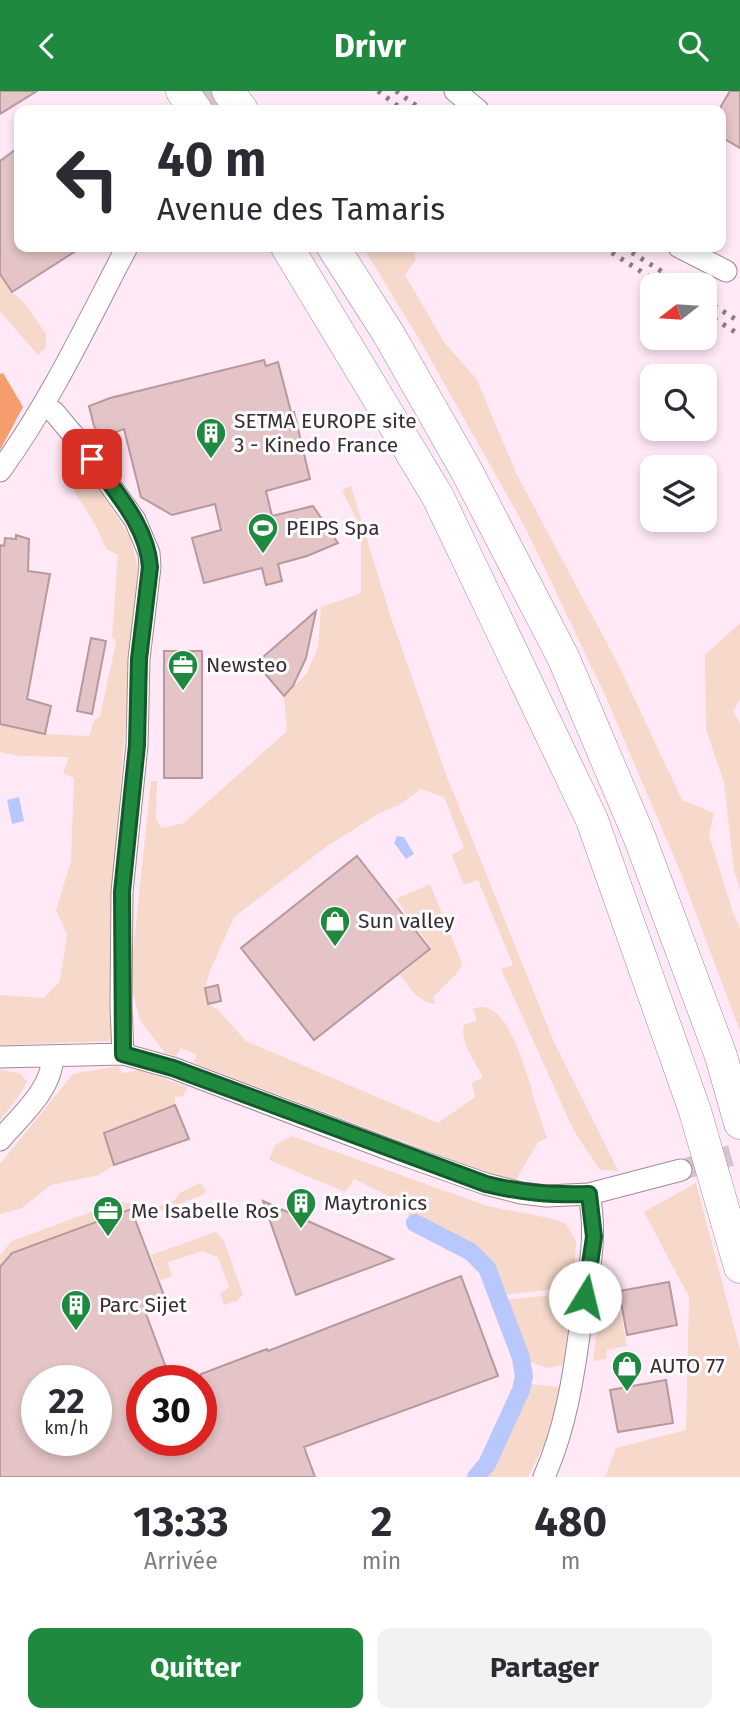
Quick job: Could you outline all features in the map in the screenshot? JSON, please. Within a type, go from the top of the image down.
[{"type":"highway","points":[[290,252],[438,497],[592,820],[695,1111],[740,1267]]},
{"type":"highway","points":[[336,252],[388,333],[465,468],[563,657],[639,836],[721,1056],[740,1123]]},
{"type":"street","points":[[455,91],[472,105]]},
{"type":"street","points":[[0,471],[69,361],[124,252]]},
{"type":"street","points":[[689,252],[726,271]]},
{"type":"street","points":[[43,405],[54,412],[80,443],[135,520],[149,553],[150,567],[139,659],[137,745],[122,892],[123,1054]]},
{"type":"street","points":[[0,1057],[123,1054],[173,1068],[486,1184],[521,1193],[547,1196],[589,1194],[681,1170]]},
{"type":"street","points":[[0,1140],[50,1079],[53,1056]]},
{"type":"street","points":[[544,1477],[557,1448],[576,1361],[594,1237],[589,1194]]},
{"type":"shaded area","points":[[366,252],[414,252],[416,260],[405,275],[444,342],[477,380],[516,473],[618,664],[682,800],[714,813],[709,835],[740,928],[740,1031],[680,871],[606,697],[525,527],[422,344]]},
{"type":"shaded area","points":[[0,274],[46,334],[46,347],[38,355],[0,311]]},
{"type":"shaded area","points":[[3,373],[23,407],[0,450],[0,374]]},
{"type":"shaded area","points":[[73,460],[82,463],[130,537],[139,572],[115,865],[112,1041],[0,1045],[0,995],[44,998],[60,981],[67,935],[56,910],[71,861],[74,778],[63,773],[69,757],[20,756],[0,752],[0,724],[45,734],[89,736],[94,721],[100,716],[116,642],[112,637],[118,555],[106,549],[97,528],[72,487]]},
{"type":"shaded area","points":[[351,486],[390,615],[447,777],[554,1042],[618,1171],[600,1170],[574,1131],[501,969],[513,965],[478,880],[464,885],[452,855],[464,848],[444,797],[421,789],[399,805],[378,814],[326,847],[234,917],[210,971],[205,988],[208,1004],[218,1010],[246,1041],[438,1123],[475,1097],[472,1083],[483,1077],[466,1044],[464,1025],[477,1021],[473,1009],[484,1007],[494,1012],[503,1021],[518,1048],[547,1138],[538,1142],[516,1180],[477,1169],[194,1063],[196,1054],[181,1048],[176,1056],[165,1053],[140,1020],[130,981],[151,781],[157,781],[156,819],[161,828],[184,823],[287,731],[284,696],[307,673],[318,647],[321,607],[361,593],[361,529],[342,490]]},
{"type":"shaded area","points":[[740,623],[740,699],[733,711],[740,723],[740,889],[734,871],[724,782],[706,730],[705,655]]},
{"type":"shaded area","points":[[430,884],[462,963],[458,972],[433,997],[436,1004],[419,997],[400,975],[432,949],[396,899]]},
{"type":"shaded area","points":[[118,1066],[122,1073],[139,1070],[188,1087],[183,1096],[175,1097],[175,1105],[104,1133],[114,1165],[99,1175],[51,1185],[22,1208],[0,1214],[0,1164],[73,1074]]},
{"type":"shaded area","points":[[0,1070],[20,1073],[27,1082],[0,1120]]},
{"type":"shaded area","points":[[292,1136],[487,1206],[554,1219],[566,1224],[576,1241],[573,1299],[563,1365],[547,1368],[527,1361],[505,1300],[562,1294],[563,1288],[503,1295],[493,1269],[482,1255],[408,1216],[411,1207],[354,1179],[345,1192],[269,1160],[275,1145]]},
{"type":"shaded area","points":[[200,1183],[206,1190],[203,1195],[146,1216],[147,1211],[175,1200],[179,1193]]},
{"type":"shaded area","points":[[696,1183],[740,1350],[740,1477],[605,1477],[616,1448],[686,1430],[689,1297],[644,1212]]},
{"type":"shaded area","points":[[118,1202],[142,1204],[145,1215],[137,1218],[131,1207],[12,1253],[0,1267],[0,1255],[12,1241]]},
{"type":"shaded area","points":[[216,1232],[224,1241],[243,1294],[237,1301],[224,1305],[220,1293],[229,1287],[218,1257],[203,1251],[168,1262],[172,1276],[160,1280],[151,1255]]},
{"type":"shaded area","points":[[617,1298],[627,1346],[607,1350],[606,1359],[593,1361],[601,1299]]},
{"type":"shaded area","points":[[528,1384],[561,1387],[546,1441],[528,1477],[483,1477],[509,1434]]},
{"type":"water","points":[[19,797],[24,821],[12,824],[7,800]]},
{"type":"water","points":[[397,836],[404,837],[414,854],[406,859],[394,843]]},
{"type":"building","points":[[0,91],[37,91],[14,105],[0,114]]},
{"type":"building","points":[[730,91],[740,91],[740,148],[726,140],[726,105],[722,105]]},
{"type":"building","points":[[14,151],[14,252],[74,252],[12,292],[0,274],[0,161]]},
{"type":"building","name":"SETMA EUROPE site 3 - Kinedo France","points":[[264,360],[266,366],[278,362],[291,412],[294,412],[310,479],[266,491],[272,516],[313,506],[338,543],[278,564],[282,581],[266,585],[262,568],[204,583],[192,538],[221,530],[215,504],[172,515],[141,497],[124,429],[101,437],[94,426],[89,406],[110,398]]},
{"type":"building","points":[[16,535],[29,539],[28,571],[50,574],[27,699],[51,706],[45,734],[0,724],[0,545],[4,546],[5,538],[16,539]]},
{"type":"building","points":[[316,611],[306,658],[293,686],[284,696],[256,663]]},
{"type":"building","points":[[91,638],[106,641],[92,714],[77,711]]},
{"type":"building","name":"Newsteo","points":[[164,651],[202,651],[202,778],[164,778]]},
{"type":"building","name":"Sun valley","points":[[357,856],[430,949],[314,1040],[241,948]]},
{"type":"building","points":[[218,985],[221,1001],[208,1004],[205,988]]},
{"type":"building","points":[[175,1105],[189,1139],[114,1165],[104,1133]]},
{"type":"building","name":"Maytronics","points":[[263,1201],[393,1259],[296,1295]]},
{"type":"building","name":"Parc Sijet","points":[[131,1209],[168,1306],[146,1314],[165,1365],[126,1365],[126,1456],[217,1456],[217,1368],[267,1349],[268,1351],[461,1276],[498,1376],[304,1447],[315,1477],[0,1477],[0,1267],[12,1253]]},
{"type":"building","points":[[669,1282],[677,1325],[627,1335],[619,1291]]},
{"type":"building","points":[[666,1380],[673,1423],[618,1432],[610,1390]]},
{"type":"waterway","points":[[415,1223],[471,1252],[487,1268],[521,1358],[524,1376],[521,1390],[487,1464],[476,1477]]},
{"type":"tunnel","points":[[205,105],[213,91]]},
{"type":"tunnel","points":[[681,1170],[740,1153]]},
{"type":"railway","points":[[378,91],[396,105]]},
{"type":"railway","points":[[396,91],[415,105]]},
{"type":"railway","points":[[611,252],[643,273]]},
{"type":"railway","points":[[631,252],[664,273]]},
{"type":"railway","points":[[718,308],[740,322]]},
{"type":"railway","points":[[718,321],[740,335]]},
{"type":"place","name":"SETMA EUROPE site 3 - Kinedo France","points":[[211,460]]},
{"type":"place","name":"PEIPS Spa","points":[[263,555]]},
{"type":"place","name":"Newsteo","points":[[183,692]]},
{"type":"place","name":"Sun valley","points":[[335,948]]},
{"type":"place","name":"Maytronics","points":[[301,1230]]},
{"type":"place","name":"Me Isabelle Ros","points":[[108,1238]]},
{"type":"place","name":"Parc Sijet","points":[[76,1332]]},
{"type":"place","name":"AUTO 77","points":[[627,1393]]},
{"type":"route","points":[[92,459],[144,536],[150,567],[139,659],[137,745],[122,892],[123,1054],[173,1068],[486,1184],[547,1196],[589,1194],[594,1237],[585,1297]]}]
